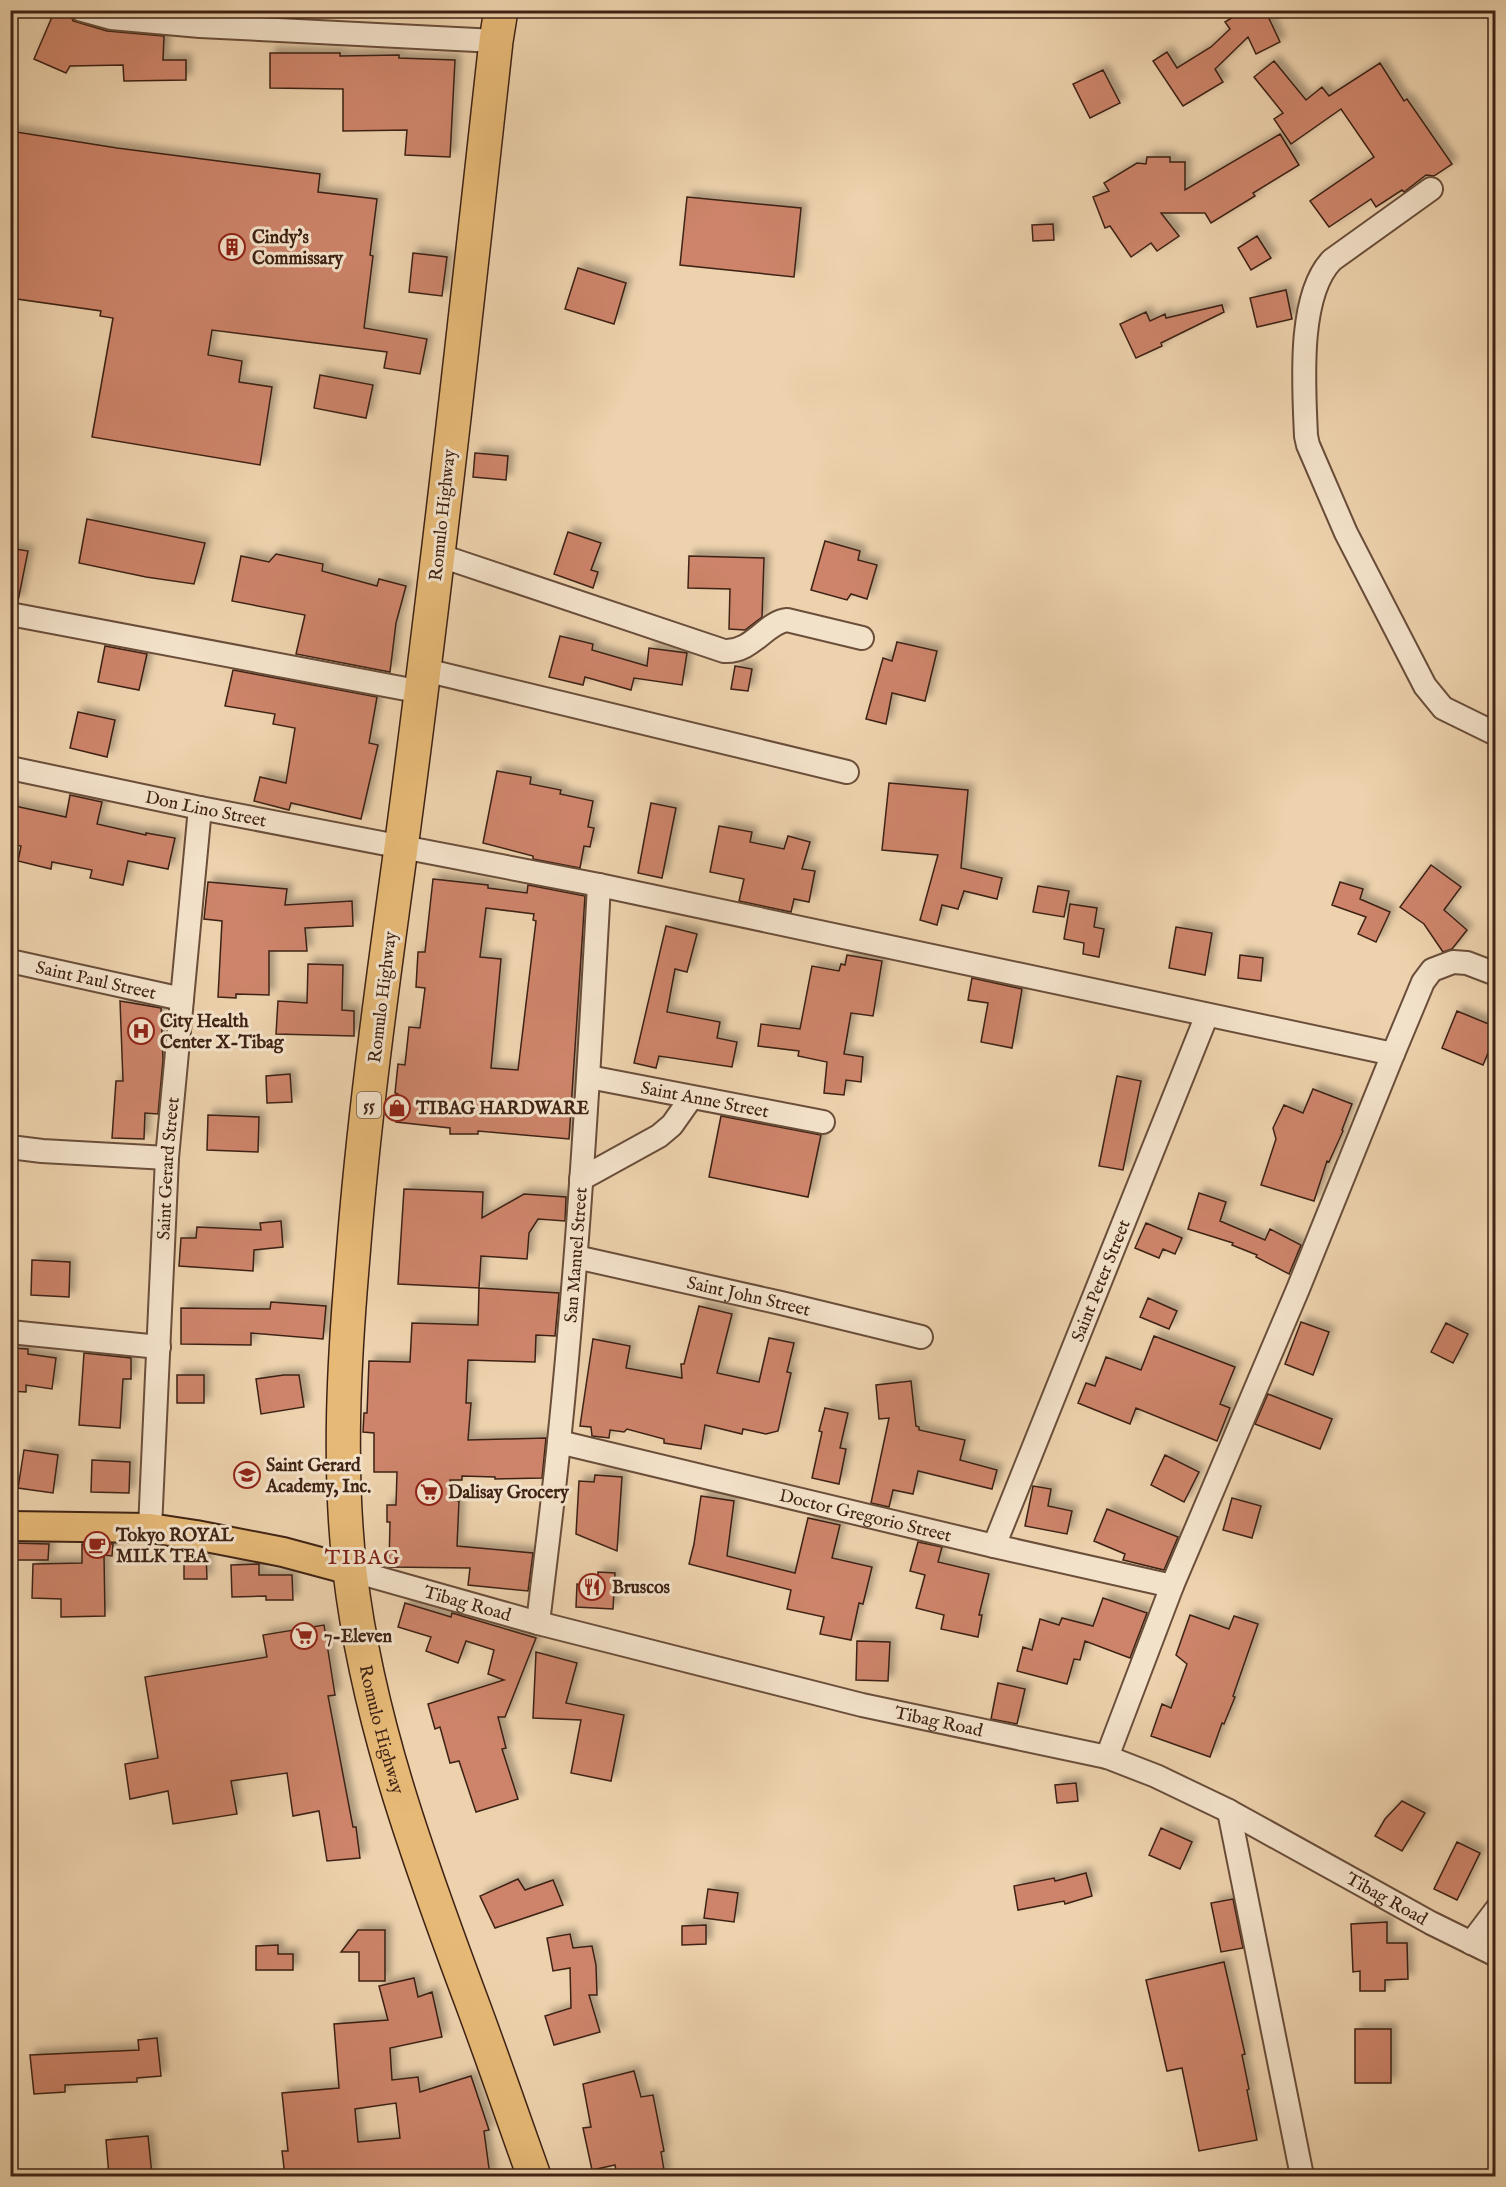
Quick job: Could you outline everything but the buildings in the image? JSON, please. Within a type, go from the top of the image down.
[{"type":"highway","name":"Romulo Highway","points":[[498,26],[423,681],[400,845],[363,1152],[346,1327],[345,1478],[350,1570],[371,1691],[399,1799],[435,1905],[534,2176]]},
{"type":"main road","points":[[10,1526],[150,1528],[196,1534],[283,1552],[350,1570]]},
{"type":"street","points":[[82,10],[111,18],[200,26],[498,26]]},
{"type":"street","points":[[1431,189],[1332,260],[1323,272],[1311,298],[1308,313],[1305,351],[1306,436],[1308,446],[1346,533],[1425,686],[1443,708],[1496,734]]},
{"type":"street","points":[[438,555],[724,651],[741,648],[766,633],[776,623],[787,620],[862,638]]},
{"type":"street","points":[[10,614],[423,681],[847,772]]},
{"type":"street","name":"Don Lino Street","points":[[10,768],[200,808],[599,885],[1394,1054]]},
{"type":"street","name":"Saint Gerard Street","points":[[150,1528],[167,1158],[200,808]]},
{"type":"street","name":"San Manuel Street","points":[[538,1623],[559,1442],[576,1257],[589,1077],[599,885]]},
{"type":"street","name":"Saint Paul Street","points":[[10,961],[182,999]]},
{"type":"street","points":[[1107,1757],[1172,1586],[1298,1289],[1423,982],[1432,970],[1453,962],[1467,963],[1493,971]]},
{"type":"street","name":"Saint Peter Street","points":[[994,1546],[1207,1015]]},
{"type":"street","name":"Saint Anne Street","points":[[589,1077],[823,1122]]},
{"type":"street","points":[[581,1179],[659,1136],[672,1125],[691,1098]]},
{"type":"street","points":[[10,1147],[167,1158]]},
{"type":"street","name":"Saint John Street","points":[[576,1257],[921,1337]]},
{"type":"street","points":[[10,1332],[159,1347]]},
{"type":"street","name":"Doctor Gregorio Street","points":[[559,1442],[1172,1586]]},
{"type":"street","name":"Tibag Road","points":[[350,1570],[538,1623],[862,1706],[1107,1757],[1156,1776],[1229,1811],[1496,1955]]},
{"type":"street","points":[[1229,1811],[1302,2176]]},
{"type":"street","points":[[1471,1943],[1496,1910]]},
{"type":"place","name":"Cindy's Commissary","points":[[232,247]]},
{"type":"place","name":"City Health Center X-Tibag","points":[[141,1031]]},
{"type":"place","name":"TIBAG HARDWARE","points":[[397,1108]]},
{"type":"place","name":"Saint Gerard Academy, Inc.","points":[[247,1475]]},
{"type":"place","name":"Dalisay Grocery","points":[[429,1492]]},
{"type":"place","name":"Tokyo ROYAL MILK TEA","points":[[97,1545]]},
{"type":"place","name":"Bruscos","points":[[592,1587]]},
{"type":"place","name":"7-Eleven","points":[[304,1636]]},
{"type":"district","name":"TIBAG","points":[[363,1557]]}]
